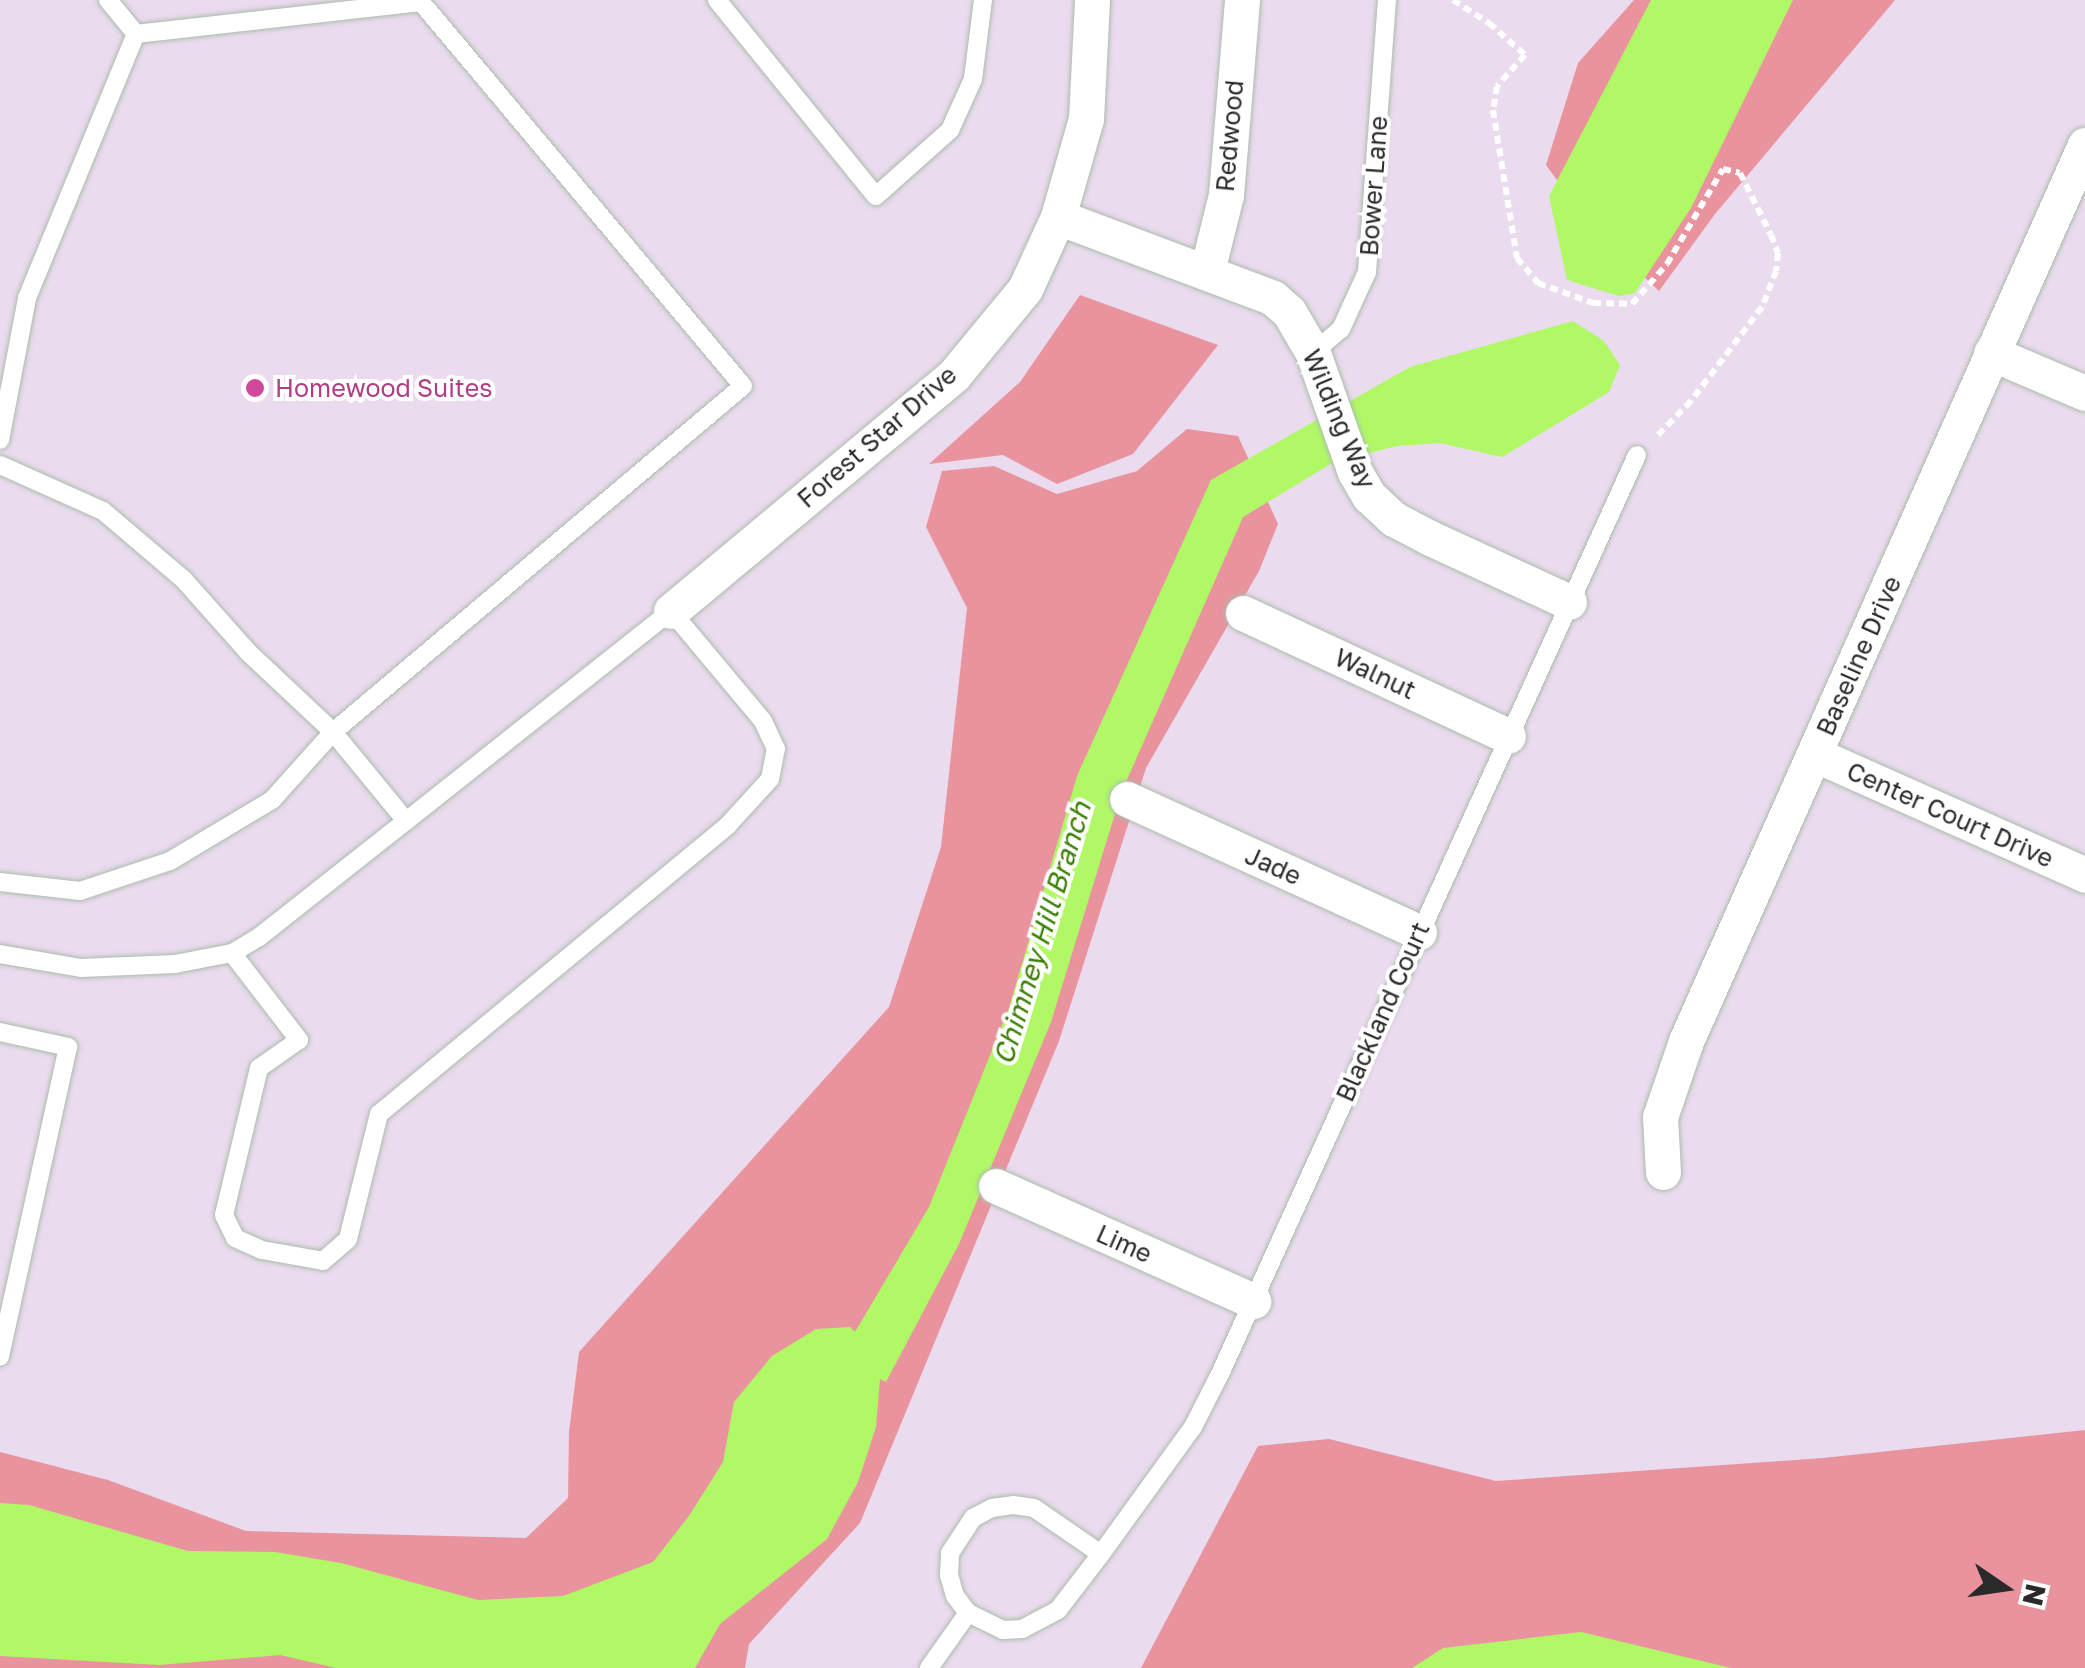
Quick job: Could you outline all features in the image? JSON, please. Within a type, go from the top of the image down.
[{"type":"street","name":"Forest Star Drive","points":[[670,611],[954,375],[1025,289],[1058,217],[1086,119],[1092,0]]},
{"type":"street","name":"Redwood","points":[[1207,271],[1226,195],[1242,0]]},
{"type":"street","name":"Baseline Drive","points":[[1663,1172],[1660,1118],[1686,1041],[2085,145]]},
{"type":"street","name":"Wilding Way","points":[[1058,217],[1273,298],[1289,312],[1317,367],[1355,472],[1369,496],[1394,519],[1569,602]]},
{"type":"street","points":[[1991,352],[2085,393]]},
{"type":"street","name":"Walnut","points":[[1242,613],[1508,736]]},
{"type":"street","name":"Center Court Drive","points":[[1816,755],[2085,875]]},
{"type":"street","name":"Jade","points":[[1127,800],[1418,932]]},
{"type":"street","name":"Lime","points":[[996,1186],[1252,1301]]},
{"type":"lane","points":[[108,0],[136,34]]},
{"type":"lane","points":[[716,0],[876,196],[950,130],[973,79],[983,0]]},
{"type":"lane","name":"Bower Lane","points":[[1317,367],[1342,329],[1368,272],[1387,0]]},
{"type":"lane","points":[[0,882],[80,891],[170,861],[272,800],[333,732],[743,386],[421,2],[136,34]]},
{"type":"lane","points":[[0,440],[27,298],[136,34]]},
{"type":"lane","name":"Blackland Court","points":[[1101,1554],[1192,1427],[1637,455]]},
{"type":"lane","points":[[0,465],[102,512],[184,580],[249,652],[333,732],[406,821]]},
{"type":"lane","points":[[0,954],[81,968],[176,964],[232,952],[259,937],[670,611],[763,721],[776,749],[770,780],[728,825],[379,1114],[348,1239],[323,1261],[262,1250],[235,1238],[224,1215],[259,1068],[299,1040],[232,952]]},
{"type":"lane","points":[[0,1032],[68,1047],[0,1357]]},
{"type":"lane","points":[[1013,1504],[1034,1508],[1101,1554],[1058,1610],[1042,1622],[1003,1630],[968,1613],[955,1596],[949,1575],[950,1554],[966,1526],[992,1508],[1013,1504]]},
{"type":"lane","points":[[929,1668],[968,1613]]},
{"type":"path","points":[[1453,0],[1489,22],[1525,55],[1497,86],[1494,110],[1516,258],[1538,283],[1593,303],[1632,304],[1668,264],[1723,169],[1740,173],[1771,234],[1778,253],[1776,271],[1762,307],[1692,402],[1637,455]]},
{"type":"shaded area","points":[[1634,0],[1895,0],[1715,214],[1659,291],[1591,226],[1546,165],[1578,63]]},
{"type":"shaded area","points":[[1080,295],[1218,345],[1133,454],[1057,484],[1003,455],[929,464],[1020,382]]},
{"type":"shaded area","points":[[1187,429],[1238,436],[1278,524],[1259,571],[1146,768],[1059,1041],[860,1523],[749,1644],[745,1668],[0,1668],[0,1452],[108,1480],[246,1531],[526,1538],[568,1498],[569,1432],[579,1352],[889,1007],[941,847],[967,608],[926,527],[942,471],[994,466],[1057,494],[1137,471]]},
{"type":"shaded area","points":[[2085,1430],[2085,1668],[1141,1668],[1258,1446],[1329,1439],[1496,1481],[1823,1458]]},
{"type":"water","points":[[1651,0],[1793,0],[1691,208],[1635,293],[1619,296],[1567,280],[1549,196]]},
{"type":"water","name":"Chimney Hill Branch","points":[[1573,321],[1604,341],[1620,365],[1609,392],[1502,457],[1440,443],[1397,446],[1334,462],[1243,517],[1122,791],[1051,1022],[959,1244],[886,1382],[880,1379],[876,1427],[858,1482],[827,1539],[720,1624],[695,1668],[336,1668],[280,1655],[159,1665],[0,1656],[0,1503],[29,1505],[188,1551],[275,1552],[341,1563],[478,1600],[563,1596],[653,1562],[689,1516],[723,1462],[734,1402],[772,1356],[816,1329],[850,1327],[855,1332],[929,1207],[1009,1008],[1077,776],[1211,480],[1410,367]]},
{"type":"water","points":[[1581,1632],[1731,1668],[1412,1668],[1443,1648]]},
{"type":"place","name":"Homewood Suites","points":[[255,388]]}]
